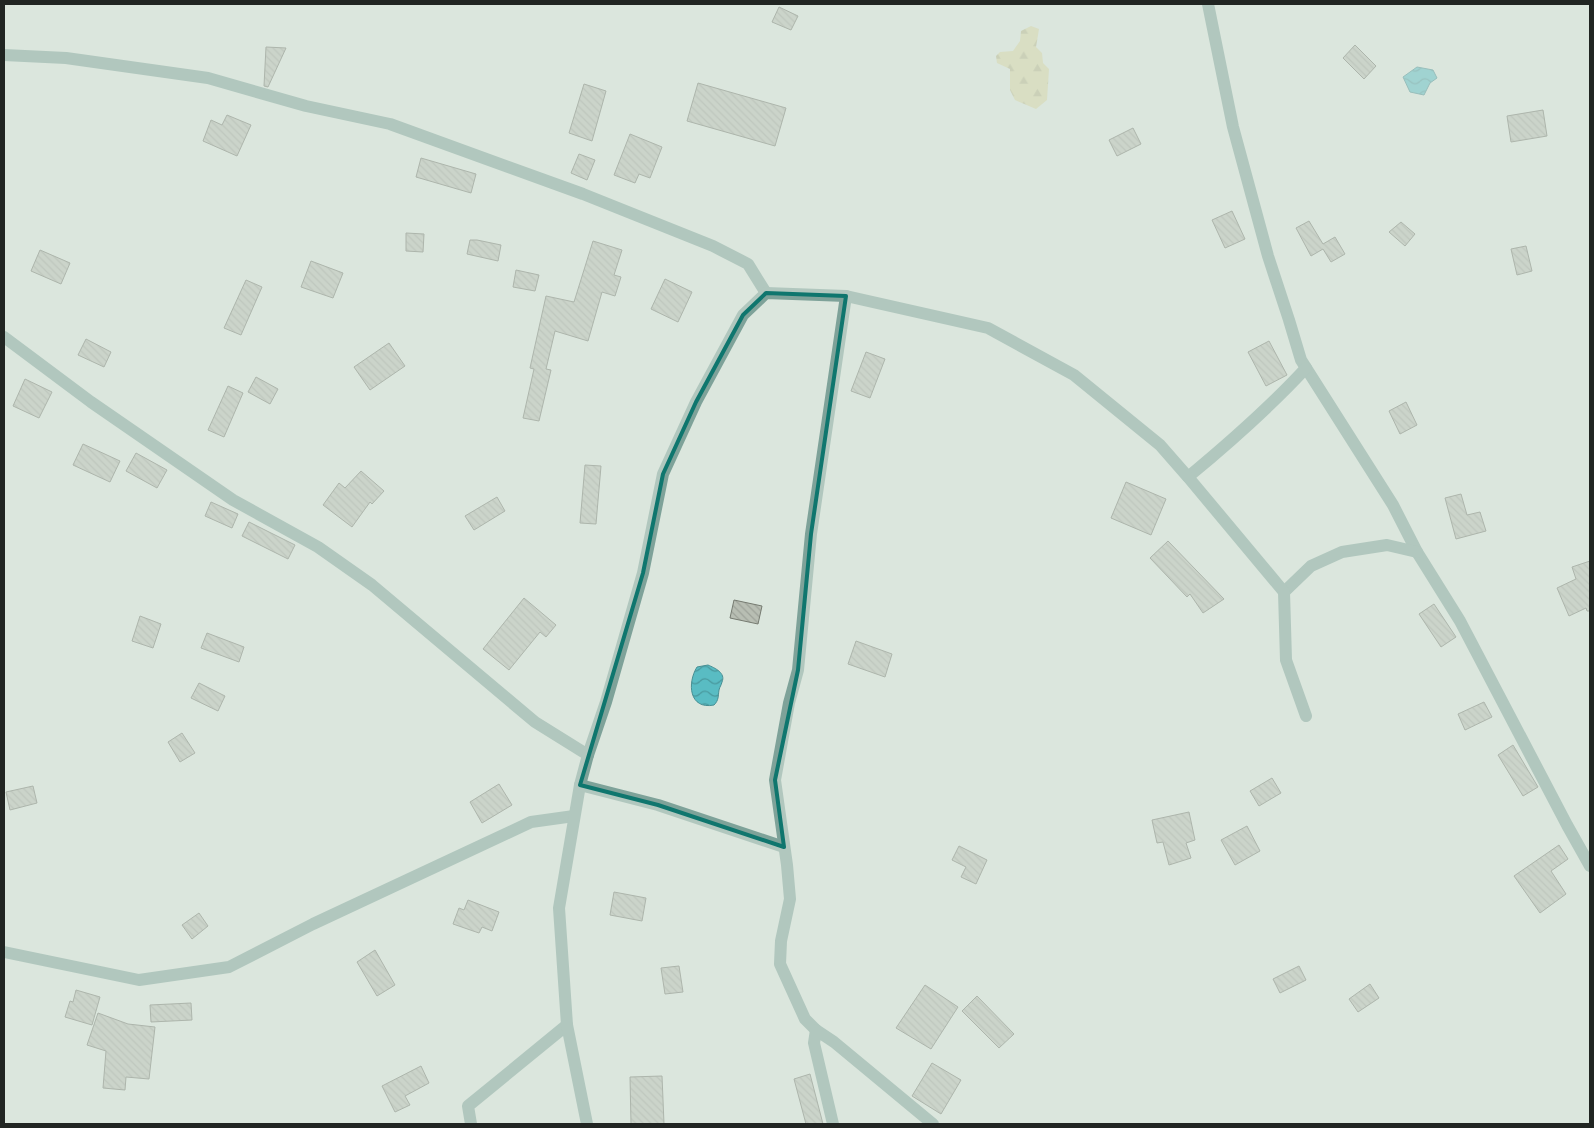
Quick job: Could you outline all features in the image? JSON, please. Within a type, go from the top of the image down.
[{"type":"street","points":[[1208,4],[1233,127],[1268,256],[1301,360],[1392,505],[1417,552],[1460,621],[1590,866]]},
{"type":"street","points":[[4,55],[66,58],[208,78],[306,106],[390,124],[583,194],[713,246],[748,264],[766,293]]},
{"type":"street","points":[[587,1124],[567,1025],[559,908],[580,785],[643,573],[663,474],[696,402],[743,316],[766,293],[846,296],[988,328],[1074,375],[1160,446],[1284,592],[1286,660],[1306,716]]},
{"type":"street","points":[[846,296],[811,534],[798,670],[789,703],[775,780],[790,899],[781,941],[780,964],[805,1019],[816,1030],[834,1042],[933,1124]]},
{"type":"street","points":[[4,337],[91,402],[233,500],[318,547],[365,580],[535,722],[588,755]]},
{"type":"street","points":[[1188,477],[1215,455],[1306,368]]},
{"type":"street","points":[[1284,592],[1311,566],[1342,552],[1387,545],[1417,552]]},
{"type":"street","points":[[580,785],[658,805],[784,847]]},
{"type":"street","points":[[4,952],[139,980],[229,967],[313,924],[531,822],[574,816]]},
{"type":"street","points":[[471,1124],[468,1106],[567,1025]]},
{"type":"street","points":[[816,1030],[814,1043],[833,1124]]},
{"type":"highlighted area","points":[[766,293],[846,296],[811,534],[798,670],[775,780],[784,847],[658,805],[580,785],[643,573],[663,474],[696,402],[743,315]]},
{"type":"green space","points":[[1031,26],[1039,29],[1036,47],[1042,53],[1043,63],[1049,69],[1047,100],[1036,109],[1015,100],[1010,90],[1010,69],[997,63],[996,56],[1000,52],[1013,51],[1020,41],[1021,31]]},
{"type":"water","points":[[1417,67],[1433,70],[1437,78],[1430,83],[1424,95],[1410,92],[1403,77]]},
{"type":"water","points":[[708,665],[719,671],[723,679],[718,700],[714,705],[699,703],[692,694],[692,680],[697,667]]},
{"type":"building","points":[[779,7],[798,16],[791,30],[772,22]]},
{"type":"building","points":[[1355,45],[1376,66],[1364,79],[1343,58]]},
{"type":"building","points":[[266,47],[286,48],[268,87],[264,86]]},
{"type":"building","points":[[698,83],[786,108],[775,146],[687,121]]},
{"type":"building","points":[[584,84],[606,91],[592,141],[569,133]]},
{"type":"building","points":[[1543,110],[1547,136],[1511,142],[1507,116]]},
{"type":"building","points":[[227,115],[251,125],[237,156],[203,141],[211,120],[222,125]]},
{"type":"building","points":[[1133,128],[1141,144],[1117,156],[1109,140]]},
{"type":"building","points":[[630,134],[662,147],[650,178],[639,174],[635,183],[614,175]]},
{"type":"building","points":[[579,154],[595,160],[587,180],[571,173]]},
{"type":"building","points":[[421,158],[476,174],[471,193],[416,177]]},
{"type":"building","points":[[1232,211],[1245,239],[1225,248],[1212,220]]},
{"type":"building","points":[[1309,221],[1323,244],[1335,237],[1345,254],[1331,262],[1323,249],[1311,256],[1296,228]]},
{"type":"building","points":[[1401,222],[1415,234],[1405,246],[1389,232]]},
{"type":"building","points":[[406,233],[424,234],[423,252],[406,251]]},
{"type":"building","points":[[470,240],[501,245],[498,261],[467,254]]},
{"type":"building","points":[[593,241],[622,250],[614,275],[621,277],[615,296],[602,292],[588,341],[555,331],[546,369],[551,370],[539,421],[523,418],[534,369],[530,368],[546,296],[574,302]]},
{"type":"building","points":[[1526,246],[1532,271],[1517,275],[1511,249]]},
{"type":"building","points":[[40,250],[70,263],[61,284],[31,271]]},
{"type":"building","points":[[311,261],[343,273],[333,298],[301,287]]},
{"type":"building","points":[[516,270],[539,275],[535,291],[513,287]]},
{"type":"building","points":[[665,279],[692,292],[678,322],[651,309]]},
{"type":"building","points":[[246,280],[262,287],[241,335],[224,328]]},
{"type":"building","points":[[86,339],[111,352],[104,367],[78,355]]},
{"type":"building","points":[[1269,341],[1287,375],[1266,386],[1248,352]]},
{"type":"building","points":[[389,343],[405,366],[370,390],[354,367]]},
{"type":"building","points":[[866,352],[885,359],[870,398],[851,391]]},
{"type":"building","points":[[256,377],[278,389],[270,404],[248,392]]},
{"type":"building","points":[[25,379],[52,392],[39,418],[13,406]]},
{"type":"building","points":[[228,386],[243,393],[224,437],[208,430]]},
{"type":"building","points":[[1406,402],[1417,425],[1400,434],[1389,411]]},
{"type":"building","points":[[83,444],[120,461],[110,482],[73,465]]},
{"type":"building","points":[[136,453],[167,470],[157,488],[126,471]]},
{"type":"building","points":[[585,465],[601,466],[596,524],[580,523]]},
{"type":"building","points":[[361,471],[384,491],[372,504],[370,502],[352,527],[323,505],[339,483],[345,488]]},
{"type":"building","points":[[1126,482],[1166,499],[1151,535],[1111,518]]},
{"type":"building","points":[[1461,494],[1467,515],[1480,512],[1486,531],[1456,539],[1445,498]]},
{"type":"building","points":[[497,497],[505,511],[474,530],[465,516]]},
{"type":"building","points":[[211,502],[238,514],[232,528],[205,516]]},
{"type":"building","points":[[249,522],[295,545],[288,559],[242,536]]},
{"type":"building","points":[[1168,541],[1224,599],[1203,613],[1190,594],[1187,597],[1150,558]]},
{"type":"building","points":[[1590,561],[1590,611],[1587,611],[1586,608],[1569,616],[1557,588],[1576,579],[1572,567]]},
{"type":"building","points":[[524,598],[556,625],[546,637],[540,632],[509,670],[483,649]]},
{"type":"building","points":[[734,600],[762,606],[758,624],[730,618]]},
{"type":"building","points":[[1434,604],[1456,637],[1441,647],[1419,614]]},
{"type":"building","points":[[140,616],[161,624],[153,648],[132,641]]},
{"type":"building","points":[[207,633],[244,647],[239,662],[201,648]]},
{"type":"building","points":[[856,641],[892,654],[885,677],[848,664]]},
{"type":"building","points":[[199,683],[225,696],[218,711],[191,698]]},
{"type":"building","points":[[1484,702],[1492,717],[1465,730],[1458,714]]},
{"type":"building","points":[[182,733],[195,753],[180,762],[168,742]]},
{"type":"building","points":[[1513,745],[1538,787],[1523,796],[1498,755]]},
{"type":"building","points":[[1272,778],[1281,793],[1259,806],[1250,791]]},
{"type":"building","points":[[499,784],[512,805],[482,823],[470,802]]},
{"type":"building","points":[[33,786],[37,803],[10,810],[6,792]]},
{"type":"building","points":[[1189,812],[1195,840],[1186,843],[1191,858],[1169,865],[1163,842],[1157,843],[1152,820]]},
{"type":"building","points":[[1247,826],[1260,851],[1235,865],[1221,840]]},
{"type":"building","points":[[1559,845],[1568,859],[1551,871],[1566,894],[1540,913],[1514,876]]},
{"type":"building","points":[[959,846],[987,860],[976,884],[961,877],[966,867],[952,860]]},
{"type":"building","points":[[614,892],[646,898],[642,921],[610,915]]},
{"type":"building","points":[[468,900],[499,912],[492,931],[482,927],[479,933],[453,924],[459,908],[464,910]]},
{"type":"building","points":[[199,913],[208,926],[192,939],[182,925]]},
{"type":"building","points":[[375,950],[395,985],[377,996],[357,962]]},
{"type":"building","points":[[679,966],[683,992],[665,994],[661,968]]},
{"type":"building","points":[[1299,966],[1306,980],[1280,993],[1273,979]]},
{"type":"building","points":[[1370,984],[1379,998],[1358,1012],[1349,999]]},
{"type":"building","points":[[925,985],[958,1007],[931,1049],[896,1028]]},
{"type":"building","points":[[76,990],[100,997],[92,1025],[65,1017],[70,1001],[73,1002]]},
{"type":"building","points":[[977,996],[1014,1034],[999,1048],[962,1011]]},
{"type":"building","points":[[191,1003],[192,1020],[151,1022],[150,1005]]},
{"type":"building","points":[[98,1013],[128,1024],[155,1027],[149,1079],[126,1077],[125,1090],[103,1088],[106,1051],[87,1045]]},
{"type":"building","points":[[932,1063],[961,1080],[941,1114],[912,1096]]},
{"type":"building","points":[[421,1066],[429,1083],[405,1096],[410,1105],[395,1112],[382,1086]]},
{"type":"building","points":[[810,1074],[823,1124],[806,1124],[794,1079]]},
{"type":"building","points":[[662,1076],[664,1124],[631,1124],[630,1077]]}]
